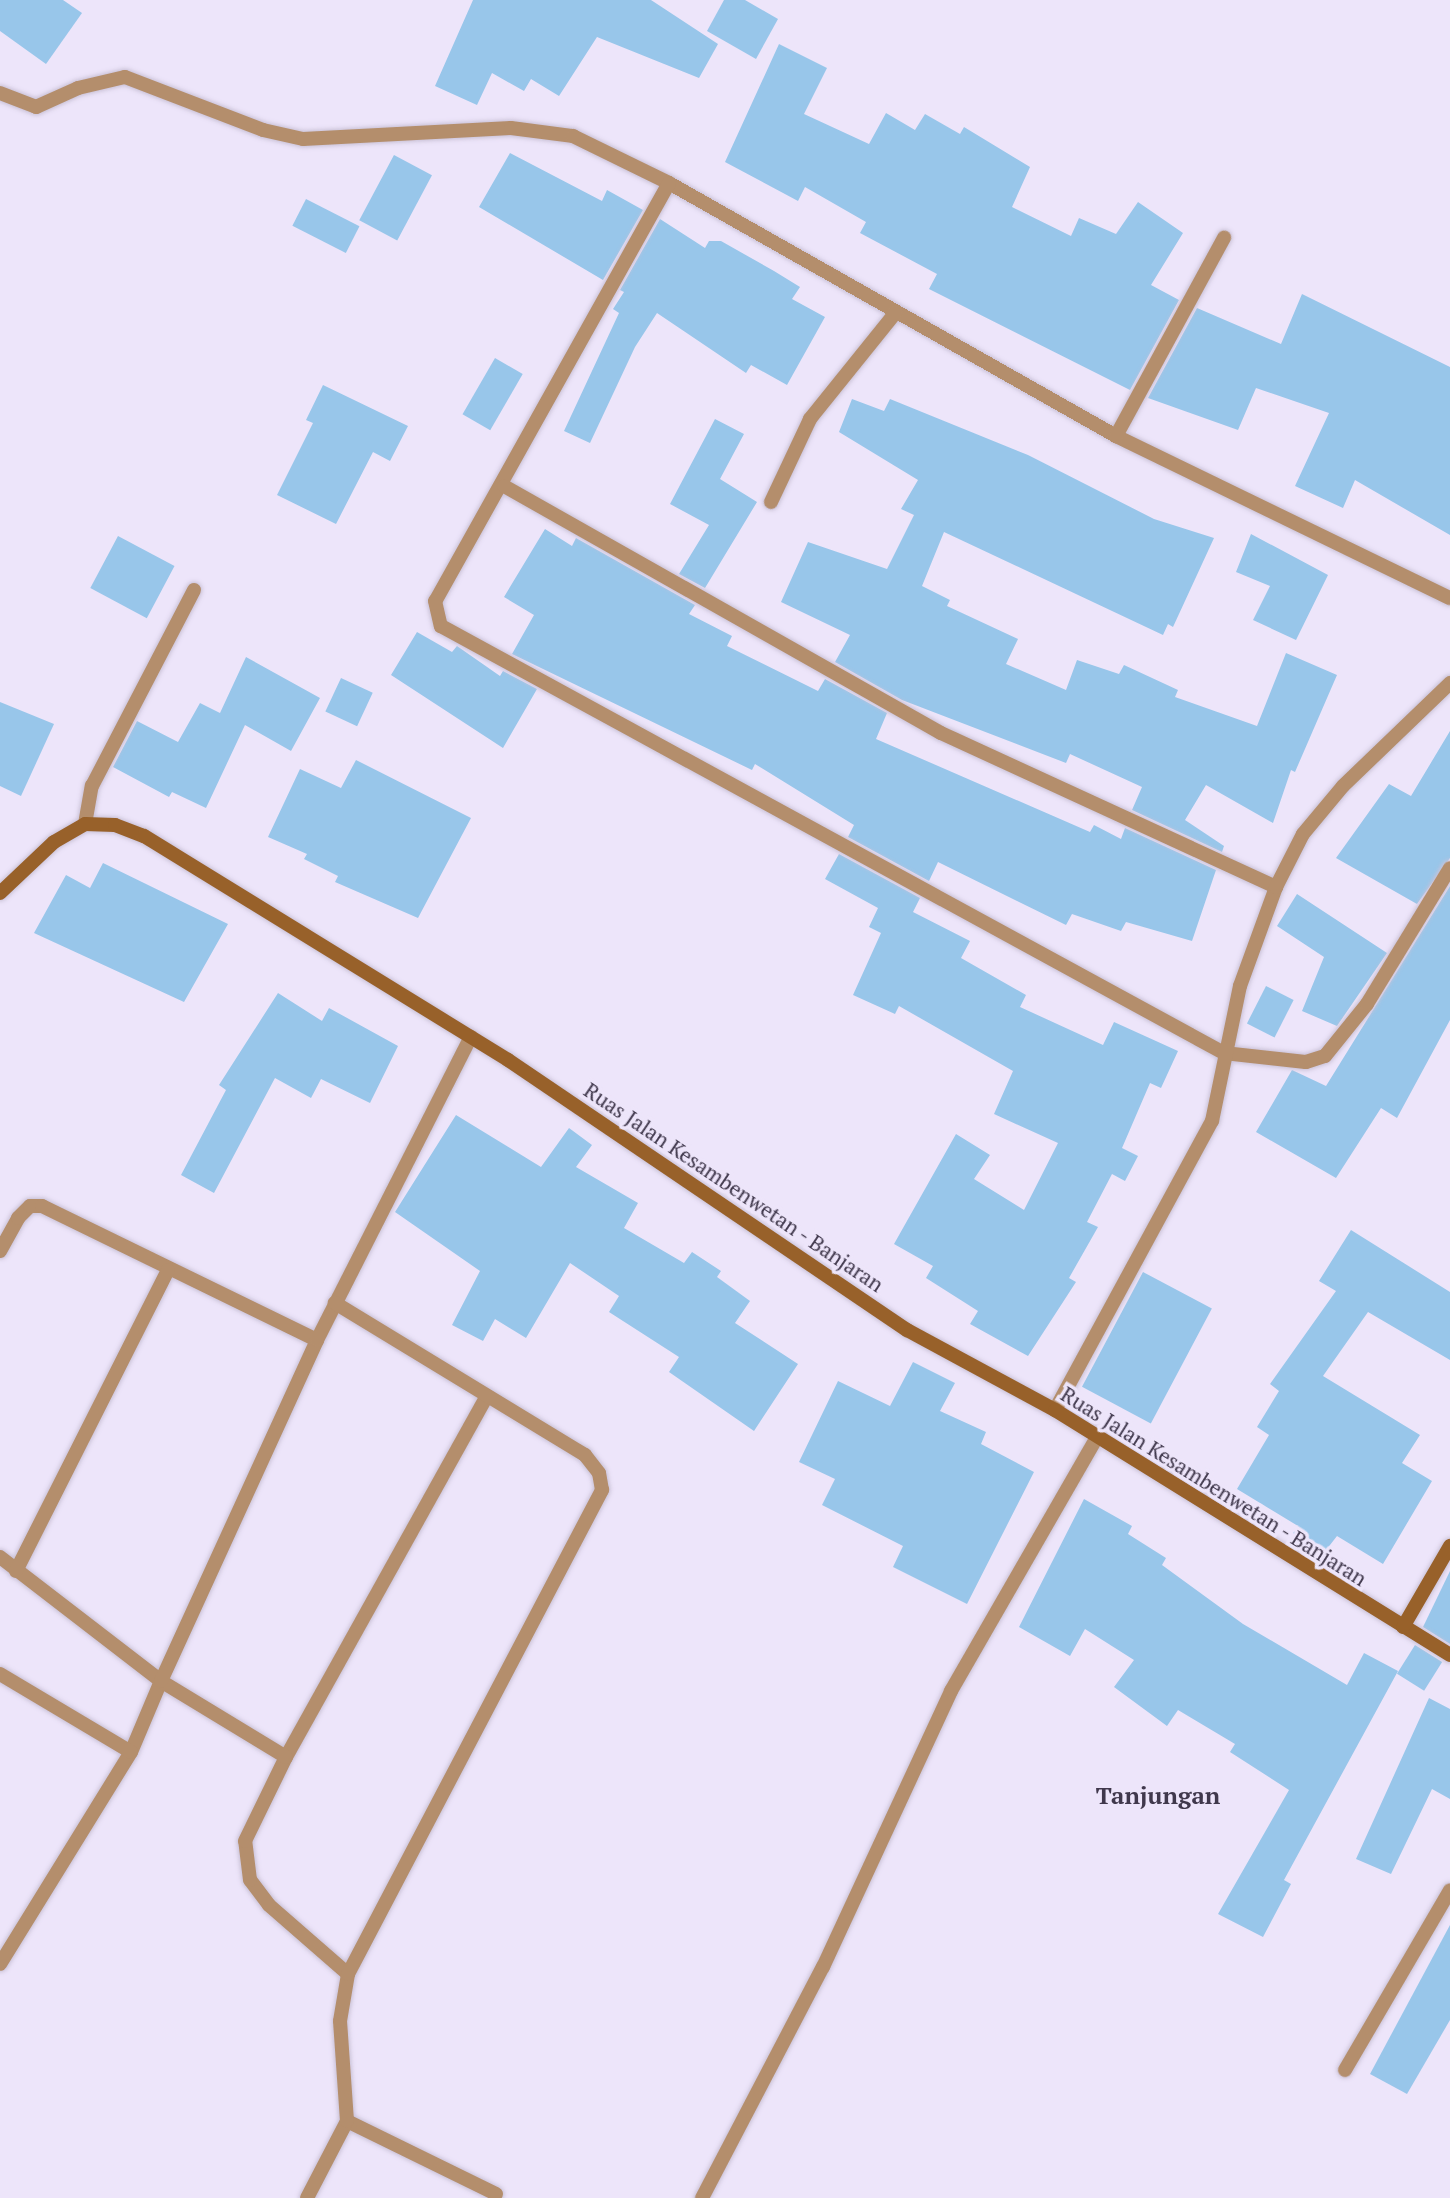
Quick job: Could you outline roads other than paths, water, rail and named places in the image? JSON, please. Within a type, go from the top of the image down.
[{"type":"main road","points":[[0,893],[54,842],[85,824]]},
{"type":"main road","name":"Ruas Jalan Kesambenwetan - Banjaran","points":[[85,824],[116,825],[144,836],[471,1037],[907,1330],[1055,1410],[1450,1655]]},
{"type":"main road","points":[[1402,1627],[1450,1546]]},
{"type":"street","points":[[0,93],[36,107],[78,88],[125,77],[263,130],[303,139],[544,130],[573,136],[669,183],[1115,436],[1450,598]]},
{"type":"street","points":[[669,183],[503,486],[435,601],[441,626],[1224,1053],[1306,1062],[1325,1056],[1367,1004],[1450,868]]},
{"type":"street","points":[[1115,436],[1224,238]]},
{"type":"street","points":[[771,502],[810,419],[896,312]]},
{"type":"street","points":[[503,486],[941,733],[1276,887]]},
{"type":"street","points":[[85,824],[92,786],[194,590]]},
{"type":"street","points":[[1055,1410],[1199,1150],[1222,1095],[1224,1053],[1240,986],[1276,887],[1303,834],[1343,786],[1450,683]]},
{"type":"street","points":[[0,1964],[131,1752],[317,1340],[471,1037]]},
{"type":"street","points":[[0,1251],[18,1218],[30,1206],[42,1206],[168,1270],[317,1340]]},
{"type":"street","points":[[16,1572],[168,1270]]},
{"type":"street","points":[[307,2198],[347,2122],[340,2021],[348,1974],[602,1490],[599,1473],[585,1455],[335,1303]]},
{"type":"street","points":[[348,1974],[269,1905],[250,1880],[245,1841],[286,1756],[488,1396]]},
{"type":"street","points":[[702,2198],[823,1967],[951,1691],[1097,1437]]},
{"type":"street","points":[[0,1557],[16,1572],[161,1681],[286,1756]]},
{"type":"street","points":[[0,1674],[131,1752]]},
{"type":"street","points":[[1345,2070],[1450,1890]]},
{"type":"street","points":[[347,2122],[496,2194]]},
{"type":"district","name":"Tanjungan","points":[[1158,1796]]}]
